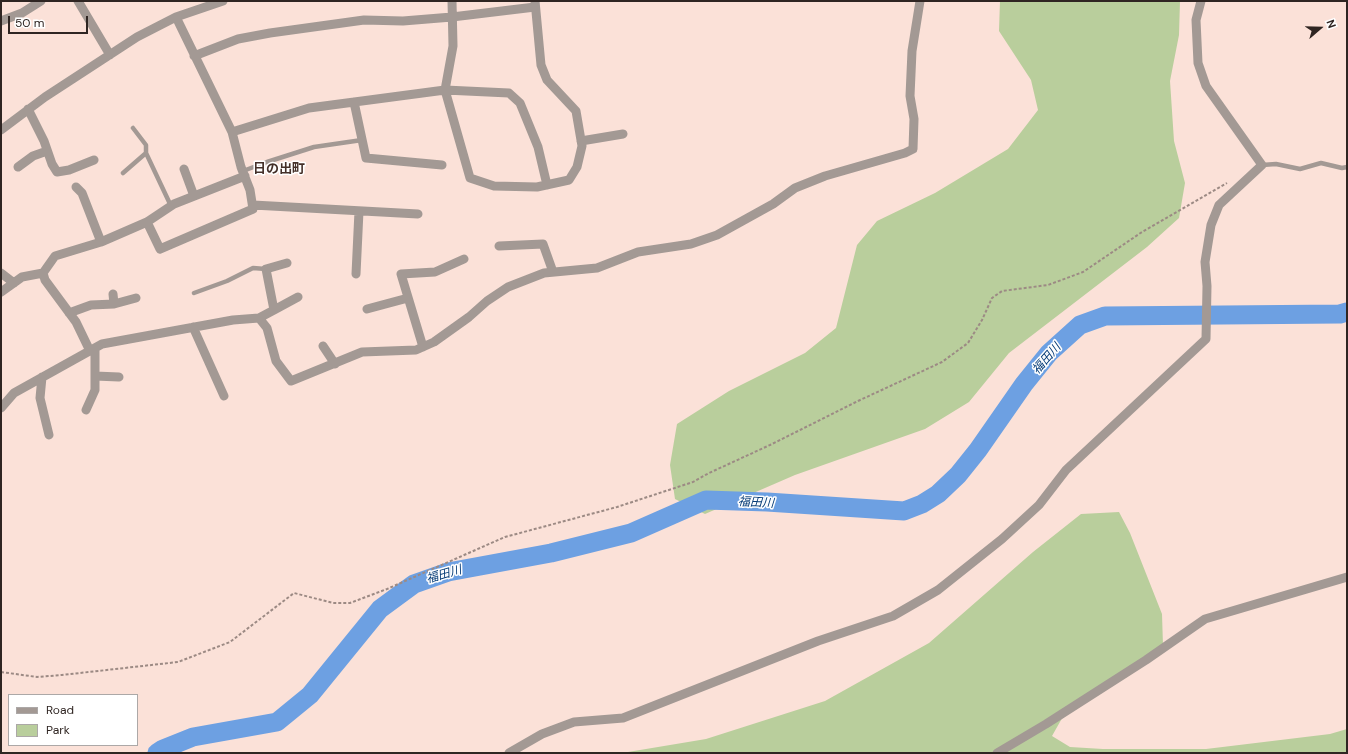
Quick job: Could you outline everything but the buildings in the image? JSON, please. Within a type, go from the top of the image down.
[{"type":"street","points":[[1,21],[22,13],[41,1]]},
{"type":"street","points":[[78,1],[110,55]]},
{"type":"street","points":[[1,130],[45,97],[137,37],[208,3],[224,1]]},
{"type":"street","points":[[194,56],[238,39],[270,33],[364,20],[403,21],[452,17],[535,4],[541,65],[547,80],[576,111],[582,146],[577,167],[570,180],[537,187],[494,186],[470,178],[445,90],[453,46],[452,17],[452,1]]},
{"type":"street","points":[[259,318],[268,328],[276,361],[291,381],[362,352],[416,350],[434,342],[469,317],[487,301],[508,287],[544,274],[597,268],[638,252],[691,244],[717,236],[773,204],[795,188],[825,176],[905,153],[913,149],[914,119],[910,96],[912,51],[920,1]]},
{"type":"street","points":[[509,753],[542,734],[574,722],[623,718],[818,641],[893,616],[938,590],[1002,540],[1040,505],[1066,470],[1206,339],[1208,286],[1205,262],[1211,225],[1219,205],[1262,165],[1206,86],[1198,63],[1196,20],[1201,1]]},
{"type":"street","points":[[147,222],[160,249],[253,209],[250,190],[232,132],[176,17]]},
{"type":"street","points":[[232,132],[309,108],[445,90],[509,93],[520,103],[538,147],[547,184]]},
{"type":"street","points":[[354,102],[366,158],[442,165]]},
{"type":"street","points":[[28,110],[44,141],[52,164],[57,172],[69,170],[94,160]]},
{"type":"street","points":[[581,140],[624,134]]},
{"type":"street","points":[[18,167],[33,156],[47,151]]},
{"type":"street","points":[[184,169],[194,196]]},
{"type":"street","points":[[1,292],[22,277],[43,273],[55,256],[101,242],[147,222],[171,206],[244,174]]},
{"type":"street","points":[[76,187],[82,193],[101,242]]},
{"type":"street","points":[[253,205],[418,214]]},
{"type":"street","points":[[356,274],[359,211]]},
{"type":"street","points":[[499,246],[543,244],[553,272]]},
{"type":"street","points":[[424,347],[401,274],[435,272],[464,259]]},
{"type":"street","points":[[274,310],[266,269],[287,263]]},
{"type":"street","points":[[1,273],[14,283]]},
{"type":"street","points":[[43,273],[45,280],[76,322],[92,350],[95,390],[86,410]]},
{"type":"street","points":[[113,294],[114,304]]},
{"type":"street","points":[[1,408],[14,393],[102,344],[233,320],[259,318],[298,297]]},
{"type":"street","points":[[69,313],[91,305],[114,304],[136,298]]},
{"type":"street","points":[[367,308],[408,298]]},
{"type":"street","points":[[193,327],[224,396]]},
{"type":"street","points":[[323,346],[335,364]]},
{"type":"street","points":[[95,376],[119,377]]},
{"type":"street","points":[[42,377],[40,398],[49,435]]},
{"type":"street","points":[[997,753],[1046,724],[1205,619],[1347,577]]},
{"type":"lane","points":[[133,128],[146,145],[146,153],[171,206]]},
{"type":"lane","points":[[244,174],[266,162],[314,147],[362,140]]},
{"type":"lane","points":[[123,174],[146,153]]},
{"type":"lane","points":[[1262,165],[1276,164],[1300,169],[1322,163],[1342,168],[1347,167]]},
{"type":"lane","points":[[194,293],[227,281],[254,268],[266,269]]},
{"type":"path","points":[[1,672],[37,677],[178,662],[230,642],[294,593],[333,603],[350,603],[387,589],[505,537],[617,507],[693,482],[858,401],[942,362],[954,355],[968,343],[982,320],[992,298],[1002,291],[1048,285],[1083,272],[1142,232],[1230,182]]},
{"type":"green space","points":[[1000,1],[1180,1],[1179,35],[1170,81],[1174,141],[1185,183],[1179,218],[1147,247],[1009,353],[969,402],[925,429],[795,475],[705,514],[675,499],[670,465],[677,424],[729,391],[805,353],[836,328],[857,245],[877,221],[935,193],[1008,149],[1038,110],[1031,80],[999,31]]},
{"type":"green space","points":[[1119,512],[1130,533],[1162,614],[1163,646],[1065,713],[1052,736],[1070,747],[1103,749],[1206,749],[1330,734],[1347,729],[1347,753],[622,753],[706,739],[825,701],[929,643],[1033,552],[1081,514]]},
{"type":"waterway","name":"福田川","points":[[157,753],[163,749],[193,737],[277,722],[310,695],[380,609],[414,584],[448,572],[551,553],[631,533],[706,500],[767,502],[904,511],[922,504],[938,494],[958,475],[978,450],[1024,384],[1049,353],[1080,325],[1105,316],[1340,314],[1347,312]]},
{"type":"district","name":"日の出町","points":[[279,170]]}]
